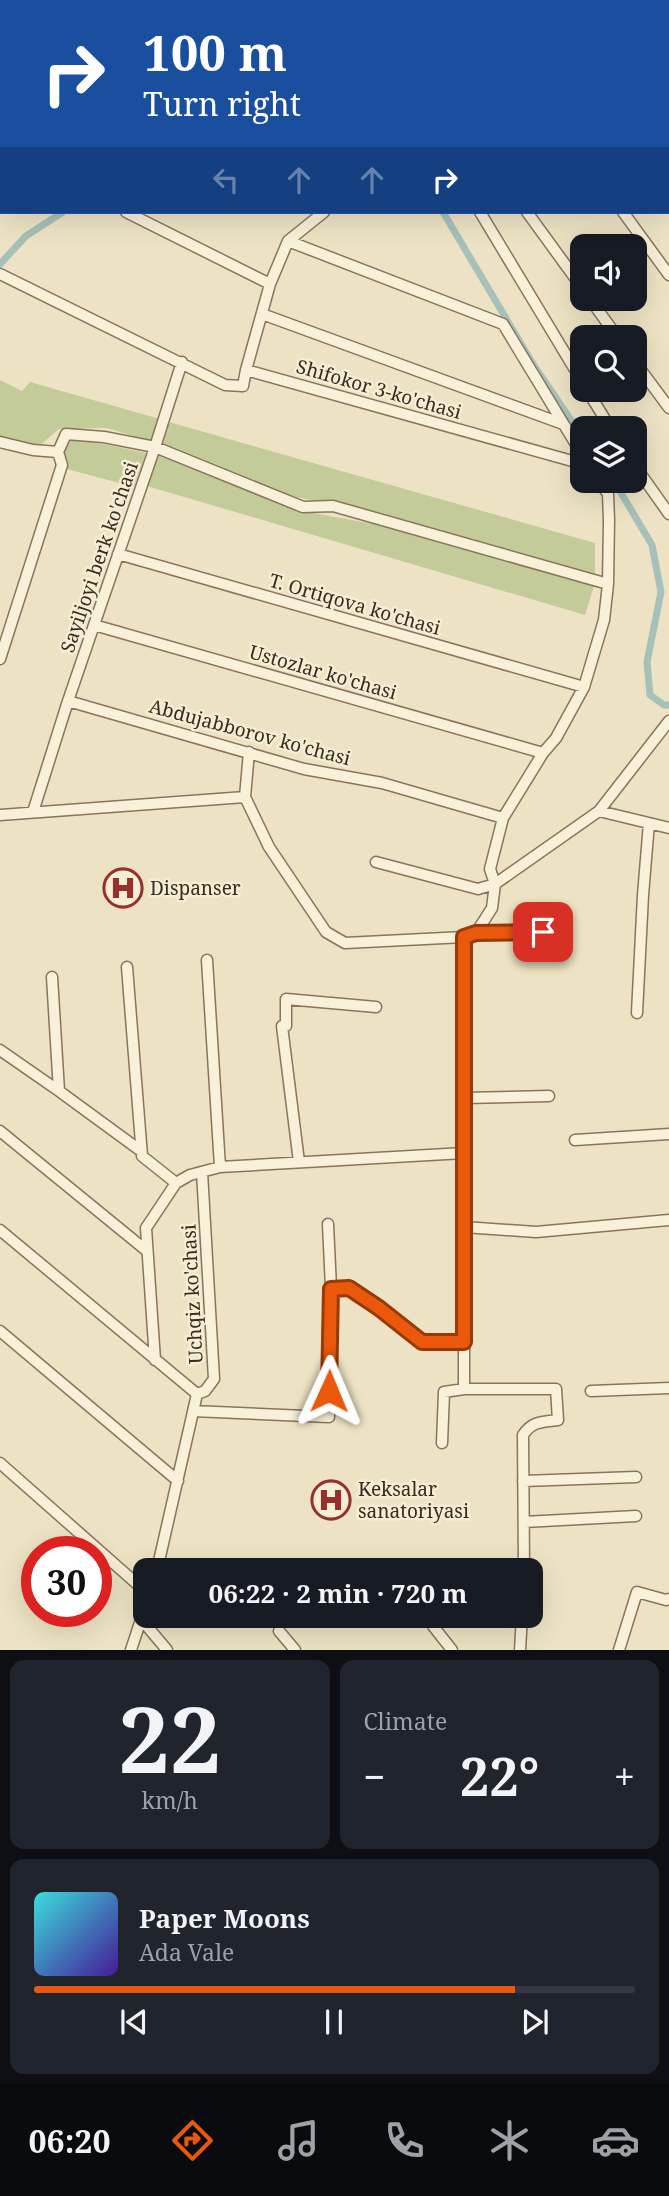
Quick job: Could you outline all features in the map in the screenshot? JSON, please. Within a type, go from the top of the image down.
[{"type":"street","points":[[131,214],[270,284]]},
{"type":"street","points":[[0,274],[225,384],[243,386],[270,284],[288,241],[322,214]]},
{"type":"street","points":[[481,214],[570,361]]},
{"type":"street","points":[[528,214],[570,271]]},
{"type":"street","points":[[624,214],[669,275]]},
{"type":"street","points":[[288,241],[503,324],[570,435]]},
{"type":"street","points":[[262,314],[563,424]]},
{"type":"street","points":[[0,659],[62,465],[58,452],[66,434],[104,437],[155,447],[182,362]]},
{"type":"street","name":"Shifokor 3-ko'chasi","points":[[246,370],[570,460]]},
{"type":"street","points":[[647,378],[669,408]]},
{"type":"street","points":[[0,442],[33,450],[58,452]]},
{"type":"street","name":"Sayiljoyi berk ko'chasi","points":[[33,812],[155,447],[303,507],[334,506],[608,584]]},
{"type":"street","points":[[647,483],[669,514]]},
{"type":"street","points":[[476,933],[492,908],[495,884],[491,869],[503,818],[543,753],[556,738],[584,688],[604,620],[608,584],[607,493]]},
{"type":"street","name":"T. Ortiqova ko'chasi","points":[[118,554],[584,688]]},
{"type":"street","name":"Ustozlar ko'chasi","points":[[94,625],[543,753]]},
{"type":"street","name":"Abdujabborov ko'chasi","points":[[68,701],[304,769],[382,783],[503,818]]},
{"type":"street","points":[[376,862],[478,889],[495,884],[599,811],[669,721]]},
{"type":"street","points":[[249,752],[245,797],[269,847],[326,932],[345,943],[464,937],[476,933],[543,932]]},
{"type":"street","points":[[0,815],[245,797]]},
{"type":"street","points":[[599,811],[669,828]]},
{"type":"street","points":[[637,1013],[642,895],[649,823]]},
{"type":"street","points":[[464,937],[464,1389]]},
{"type":"street","points":[[207,960],[220,1167]]},
{"type":"street","points":[[127,967],[142,1156],[176,1183]]},
{"type":"street","points":[[52,977],[58,1091]]},
{"type":"street","points":[[299,1162],[282,1026],[286,1026],[286,999],[376,1007]]},
{"type":"street","points":[[0,1050],[141,1151]]},
{"type":"street","points":[[464,1098],[549,1096]]},
{"type":"street","points":[[0,1131],[147,1251]]},
{"type":"street","points":[[575,1140],[669,1134]]},
{"type":"street","points":[[155,1360],[146,1228],[176,1183],[220,1167],[464,1153]]},
{"type":"street","name":"Uchqiz ko'chasi","points":[[160,1558],[197,1394],[205,1391],[214,1379],[202,1172]]},
{"type":"street","points":[[464,1227],[536,1232],[669,1220]]},
{"type":"street","points":[[193,1410],[329,1417],[331,1289],[328,1224]]},
{"type":"street","points":[[0,1230],[197,1394]]},
{"type":"street","points":[[331,1289],[349,1288],[422,1342],[464,1342]]},
{"type":"street","points":[[0,1331],[178,1481]]},
{"type":"street","points":[[591,1391],[669,1388]]},
{"type":"street","points":[[442,1443],[444,1392],[464,1389],[556,1389],[558,1420],[536,1423],[529,1426],[523,1435],[524,1558]]},
{"type":"street","points":[[0,1463],[133,1580]]},
{"type":"street","points":[[523,1481],[636,1477]]},
{"type":"street","points":[[524,1522],[636,1516]]},
{"type":"street","points":[[619,1650],[637,1592],[668,1602]]},
{"type":"street","points":[[131,1650],[138,1628]]},
{"type":"street","points":[[149,1628],[167,1650]]},
{"type":"street","points":[[435,1628],[452,1650]]},
{"type":"street","points":[[520,1650],[521,1628]]},
{"type":"street","points":[[279,1631],[295,1650]]},
{"type":"green space","points":[[0,380],[22,391],[30,382],[160,419],[153,442],[107,428],[59,429],[37,448],[0,438]]},
{"type":"green space","points":[[169,422],[595,543],[595,576],[335,501],[314,500],[270,490],[162,443]]},
{"type":"green space","points":[[69,437],[146,453],[134,487],[67,469],[62,457]]},
{"type":"green space","points":[[158,453],[297,510],[374,524],[478,550],[594,586],[585,615],[147,486]]},
{"type":"waterway","points":[[0,264],[26,236],[60,214]]},
{"type":"waterway","points":[[444,214],[533,364],[570,419]]},
{"type":"waterway","points":[[621,493],[652,545],[661,592],[647,662],[650,695],[664,705],[669,705]]},
{"type":"place","name":"Dispanser","points":[[123,888]]},
{"type":"place","name":"Keksalar sanatoriyasi","points":[[331,1500]]},
{"type":"route","points":[[329,1391],[331,1289],[349,1288],[422,1342],[464,1342],[464,937],[476,933],[543,932]]}]
